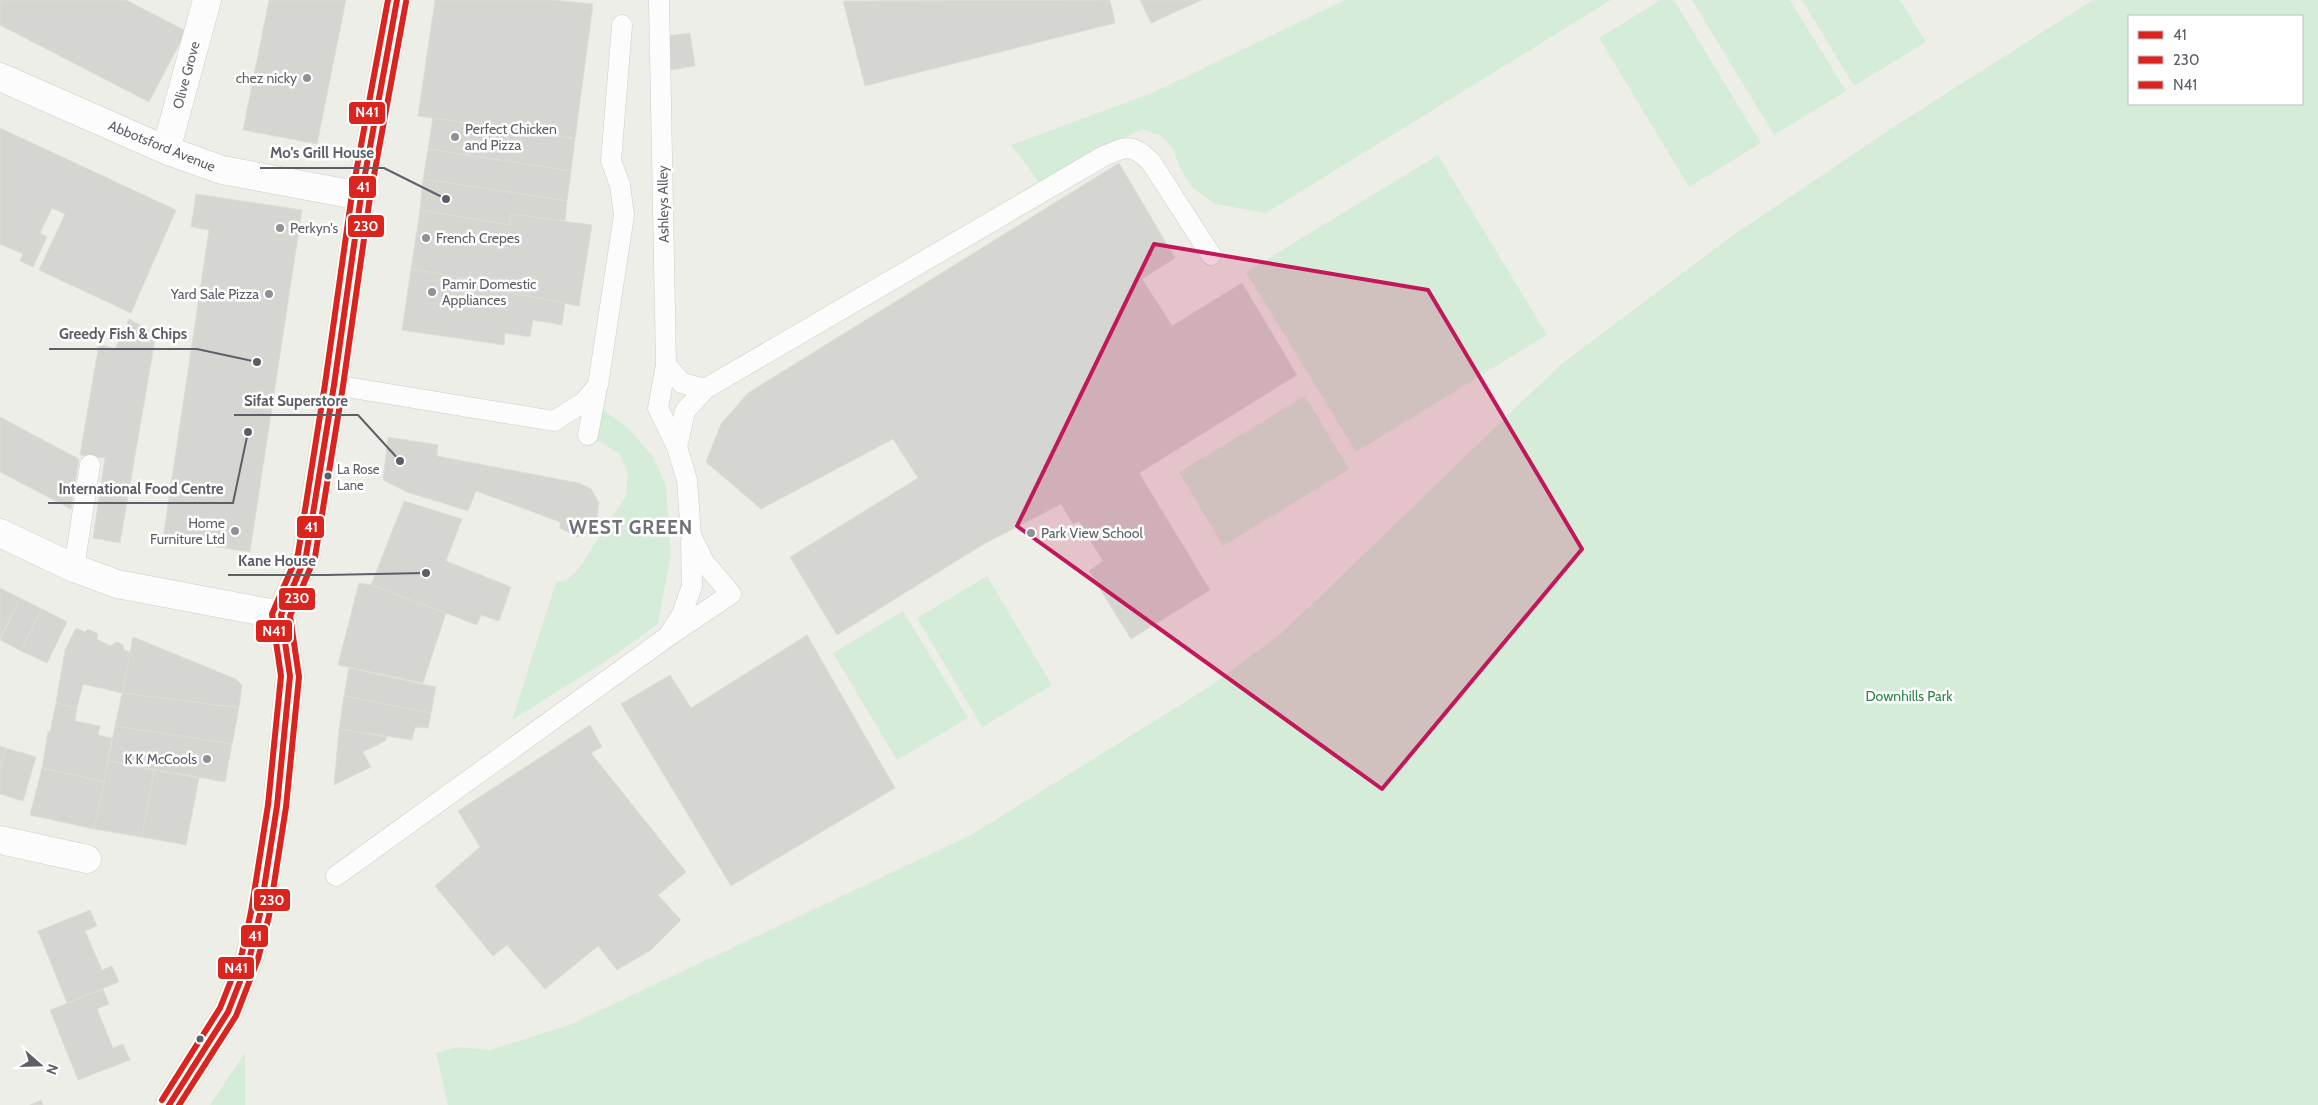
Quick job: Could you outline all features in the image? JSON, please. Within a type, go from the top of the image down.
[{"type":"main road","points":[[169,1105],[228,1012],[250,956],[260,914],[277,806],[290,676],[281,616],[306,556],[334,385],[361,196],[396,0]]},
{"type":"street","name":"Olive Grove","points":[[166,150],[207,0]]},
{"type":"street","name":"Abbotsford Avenue","points":[[0,77],[166,150],[222,170],[361,196]]},
{"type":"street","points":[[0,533],[74,568],[117,584],[281,616]]},
{"type":"street","points":[[0,840],[87,859]]},
{"type":"lane","name":"Ashleys Alley","points":[[659,0],[666,365],[658,408],[677,448]]},
{"type":"lane","points":[[588,435],[598,385],[624,215],[620,185],[611,161],[622,25]]},
{"type":"lane","points":[[667,637],[682,614],[692,586],[687,480],[677,448],[685,411],[705,389],[1102,157],[1124,147],[1139,151],[1151,162],[1211,255]]},
{"type":"lane","points":[[666,365],[682,383],[705,389]]},
{"type":"lane","points":[[334,385],[554,421],[584,402],[598,385]]},
{"type":"lane","points":[[74,568],[90,465]]},
{"type":"lane","points":[[336,876],[667,637],[731,594],[704,562],[691,535]]},
{"type":"highlighted area","points":[[1154,244],[1428,290],[1582,549],[1382,789],[1017,526]]},
{"type":"green space","points":[[1345,0],[1611,0],[1266,213],[1215,204],[1192,187],[1182,172],[1172,147],[1161,136],[1142,129],[1039,182],[1011,145],[1152,93]]},
{"type":"green space","points":[[1661,0],[1674,0],[1761,143],[1689,187],[1599,38]]},
{"type":"green space","points":[[1692,0],[1790,0],[1846,91],[1774,135]]},
{"type":"green space","points":[[1802,0],[1900,0],[1926,42],[1854,86]]},
{"type":"green space","name":"Downhills Park","points":[[2093,0],[2318,0],[2318,1105],[448,1105],[436,1053],[458,1047],[490,1050],[569,1025],[971,835],[1209,687],[1283,632],[1559,366],[1736,233],[1906,119]]},
{"type":"green space","points":[[1438,155],[1547,335],[1356,452],[1246,272]]},
{"type":"green space","points":[[1305,396],[1349,469],[1223,546],[1179,472]]},
{"type":"green space","points":[[601,408],[630,430],[653,457],[666,486],[671,554],[658,624],[606,661],[512,720],[556,582],[566,581],[578,570],[626,496],[628,473],[619,453],[596,440]]},
{"type":"green space","points":[[987,576],[1052,685],[982,727],[917,618]]},
{"type":"green space","points":[[903,611],[968,718],[897,760],[833,653]]},
{"type":"green space","points":[[245,1053],[245,1105],[210,1105]]},
{"type":"building","points":[[0,0],[126,0],[186,31],[149,102],[0,25]]},
{"type":"building","points":[[269,0],[346,0],[317,144],[243,130]]},
{"type":"building","points":[[435,0],[553,0],[593,4],[575,139],[418,116]]},
{"type":"building","points":[[1110,0],[1115,23],[865,86],[843,1]]},
{"type":"building","points":[[1140,0],[1202,0],[1151,23]]},
{"type":"building","points":[[690,33],[695,66],[671,70],[666,36]]},
{"type":"building","points":[[433,118],[575,139],[571,171],[428,149]]},
{"type":"building","points":[[0,128],[176,210],[131,313],[39,270],[65,214],[52,208],[40,233],[47,237],[33,267],[20,261],[23,254],[0,244]]},
{"type":"building","points":[[428,149],[571,171],[567,201],[423,179]]},
{"type":"building","points":[[1119,163],[1175,258],[1142,279],[1172,326],[1242,283],[1297,375],[1139,473],[1210,590],[1131,639],[1089,571],[1103,561],[1079,521],[1073,524],[1061,504],[982,545],[837,635],[790,557],[918,478],[893,439],[761,509],[706,462],[721,424],[748,393]]},
{"type":"building","points":[[423,179],[567,201],[565,221],[511,214],[509,225],[420,210]]},
{"type":"building","points":[[196,194],[302,210],[250,552],[163,538],[209,230],[191,227]]},
{"type":"building","points":[[420,210],[509,225],[511,214],[592,225],[579,306],[507,292],[508,286],[411,269]]},
{"type":"building","points":[[411,269],[508,286],[507,292],[565,303],[562,325],[533,320],[530,337],[505,333],[504,345],[402,330]]},
{"type":"building","points":[[129,319],[156,334],[120,543],[93,538],[105,458],[80,455],[99,344],[115,349]]},
{"type":"building","points":[[0,417],[79,459],[71,509],[0,472]]},
{"type":"building","points":[[388,437],[438,445],[437,456],[579,483],[591,489],[599,503],[597,518],[585,535],[577,537],[560,528],[560,522],[476,491],[468,511],[407,492],[383,480]]},
{"type":"building","points":[[404,501],[462,519],[446,561],[511,587],[499,621],[481,615],[477,625],[371,585]]},
{"type":"building","points":[[359,583],[371,585],[446,613],[423,683],[338,665]]},
{"type":"building","points":[[0,588],[20,598],[0,638]]},
{"type":"building","points":[[20,598],[42,609],[21,651],[0,640]]},
{"type":"building","points":[[42,609],[67,622],[47,663],[21,651]]},
{"type":"building","points":[[76,628],[85,632],[88,629],[98,634],[97,639],[110,646],[117,642],[123,645],[124,650],[130,652],[122,693],[83,684],[77,708],[56,703],[65,650]]},
{"type":"building","points":[[807,635],[895,788],[731,886],[621,704],[670,675],[691,708]]},
{"type":"building","points":[[133,637],[236,679],[242,685],[239,708],[122,693]]},
{"type":"building","points":[[349,668],[436,687],[431,713],[344,696]]},
{"type":"building","points":[[122,693],[239,708],[232,744],[115,726]]},
{"type":"building","points":[[344,696],[431,713],[428,728],[415,727],[412,740],[339,729]]},
{"type":"building","points":[[56,703],[77,708],[75,721],[100,726],[98,735],[112,738],[104,782],[42,768],[48,731],[50,732]]},
{"type":"building","points":[[590,725],[602,747],[591,753],[686,872],[658,895],[681,920],[651,950],[617,970],[598,946],[545,989],[507,945],[493,956],[435,886],[480,847],[458,811]]},
{"type":"building","points":[[115,726],[232,744],[225,782],[108,761]]},
{"type":"building","points":[[339,729],[387,737],[385,741],[363,752],[371,767],[334,785]]},
{"type":"building","points":[[0,746],[6,748],[0,767]]},
{"type":"building","points":[[6,748],[36,757],[23,801],[0,794],[0,767]]},
{"type":"building","points":[[108,761],[154,770],[142,837],[94,829]]},
{"type":"building","points":[[42,768],[104,782],[94,829],[30,815]]},
{"type":"building","points":[[154,770],[199,778],[186,845],[142,837]]},
{"type":"building","points":[[90,910],[97,926],[85,931],[102,970],[112,966],[119,982],[67,1003],[38,931]]},
{"type":"building","points":[[103,989],[109,1004],[97,1009],[113,1048],[123,1044],[130,1060],[78,1080],[50,1010]]},
{"type":"building","points":[[41,1100],[43,1105],[30,1105]]},
{"type":"transit line","name":"N41","points":[[162,1100],[220,1008],[242,953],[251,912],[268,805],[281,676],[272,614],[298,554],[352,194],[388,0]]},
{"type":"transit line","name":"41","points":[[169,1105],[228,1012],[250,956],[260,914],[277,806],[290,676],[281,615],[306,556],[334,385],[361,196],[397,0]]},
{"type":"transit line","name":"230","points":[[179,1105],[236,1016],[258,959],[269,916],[286,807],[299,677],[290,616],[315,557],[343,386],[370,197],[406,2]]},
{"type":"place","name":"chez nicky","points":[[307,78]]},
{"type":"place","name":"Perfect Chicken and Pizza","points":[[455,137]]},
{"type":"place","name":"Mo's Grill House","points":[[446,199]]},
{"type":"place","name":"Perkyn's","points":[[280,228]]},
{"type":"place","name":"French Crepes","points":[[426,238]]},
{"type":"place","name":"Pamir Domestic Appliances","points":[[432,292]]},
{"type":"place","name":"Yard Sale Pizza","points":[[269,294]]},
{"type":"place","name":"Greedy Fish & Chips","points":[[257,362]]},
{"type":"place","name":"International Food Centre","points":[[248,432]]},
{"type":"place","name":"Sifat Superstore","points":[[400,461]]},
{"type":"place","name":"La Rose Lane","points":[[328,476]]},
{"type":"place","name":"Home Furniture Ltd","points":[[235,531]]},
{"type":"place","name":"Park View School","points":[[1031,533]]},
{"type":"place","name":"Kane House","points":[[426,573]]},
{"type":"place","name":"K K McCools","points":[[207,759]]},
{"type":"district","name":"WEST GREEN","points":[[631,527]]}]
